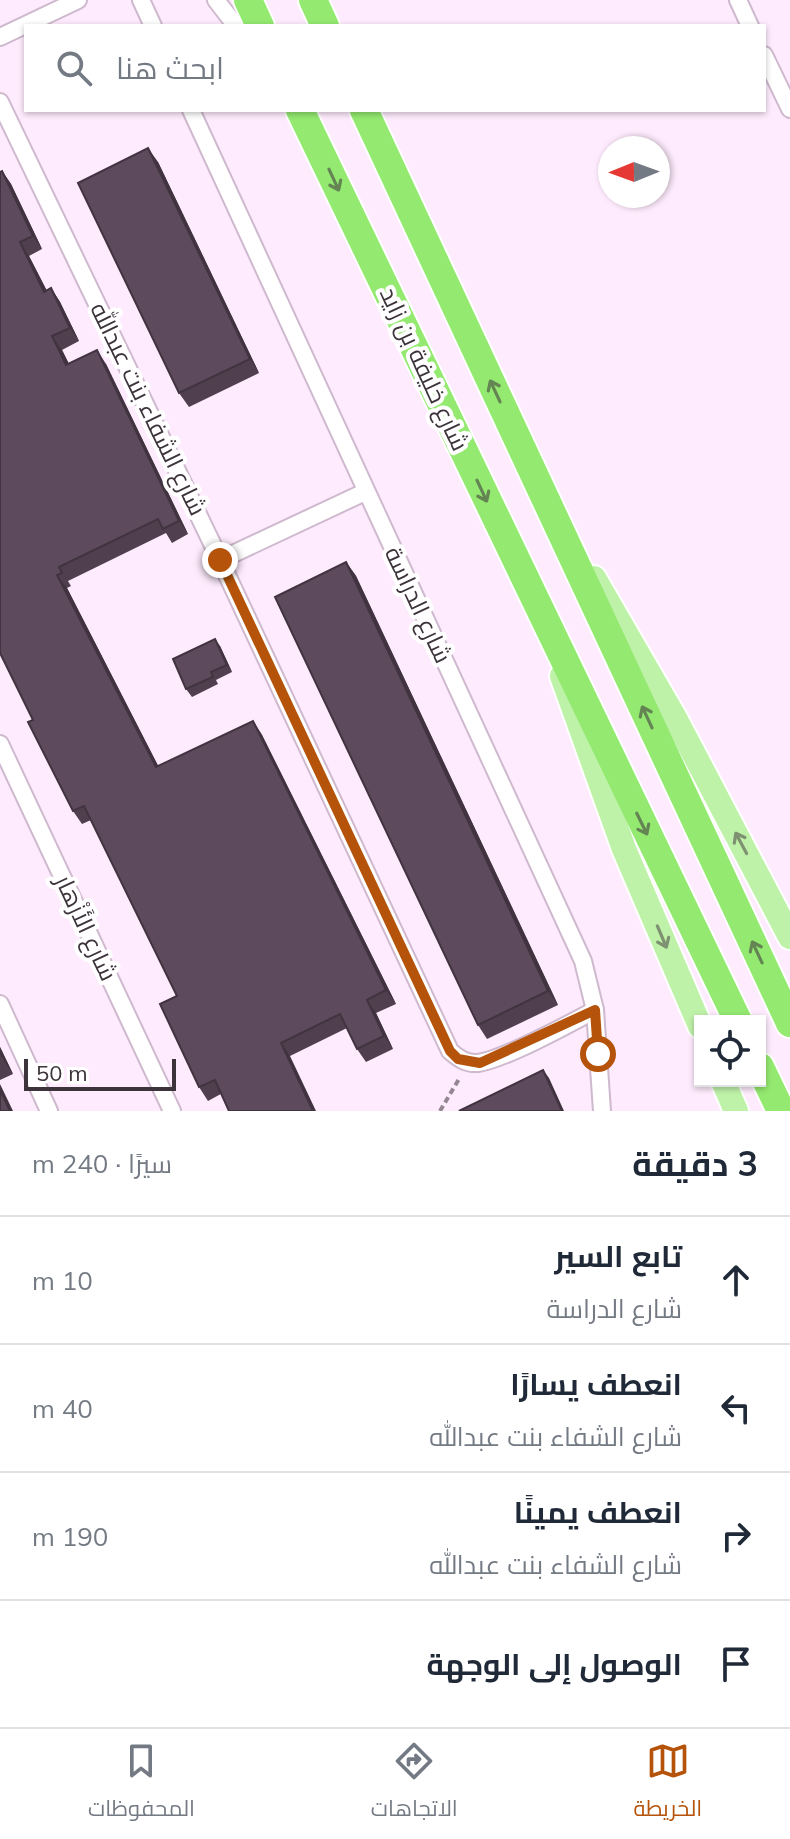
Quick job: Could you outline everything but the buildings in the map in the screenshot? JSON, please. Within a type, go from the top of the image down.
[{"type":"highway","points":[[248,0],[259,24]]},
{"type":"highway","points":[[313,0],[324,24]]},
{"type":"highway","name":"شارع خليفة بن زايد","points":[[301,112],[735,1015]]},
{"type":"highway","points":[[365,112],[790,1023]]},
{"type":"highway","points":[[766,1080],[781,1111]]},
{"type":"main road","points":[[552,512],[636,648],[790,937]]},
{"type":"main road","name":"شارع خليفة بن زايد","points":[[547,628],[602,791],[695,1015]]},
{"type":"main road","points":[[726,1087],[736,1111]]},
{"type":"street","points":[[27,24],[78,0]]},
{"type":"street","points":[[141,0],[152,24]]},
{"type":"street","points":[[216,0],[234,24]]},
{"type":"street","points":[[738,0],[749,24]]},
{"type":"street","points":[[0,37],[24,26]]},
{"type":"street","points":[[766,59],[790,109]]},
{"type":"street","name":"شارع الشفاء بنت عبدالله","points":[[0,102],[220,560],[444,1039],[458,1059],[468,1063]]},
{"type":"street","name":"شارع الدراسة","points":[[192,112],[583,961],[595,1010],[602,1111]]},
{"type":"street","points":[[220,560],[365,492]]},
{"type":"street","name":"شارع الأَزْهار","points":[[0,744],[172,1111]]},
{"type":"street","points":[[0,1004],[49,1111]]},
{"type":"street","points":[[468,1063],[490,1059],[595,1010]]},
{"type":"path","points":[[440,1111],[468,1063]]},
{"type":"route","points":[[220,560],[450,1051],[468,1063],[480,1063],[563,1028],[595,1010],[598,1054]]}]
